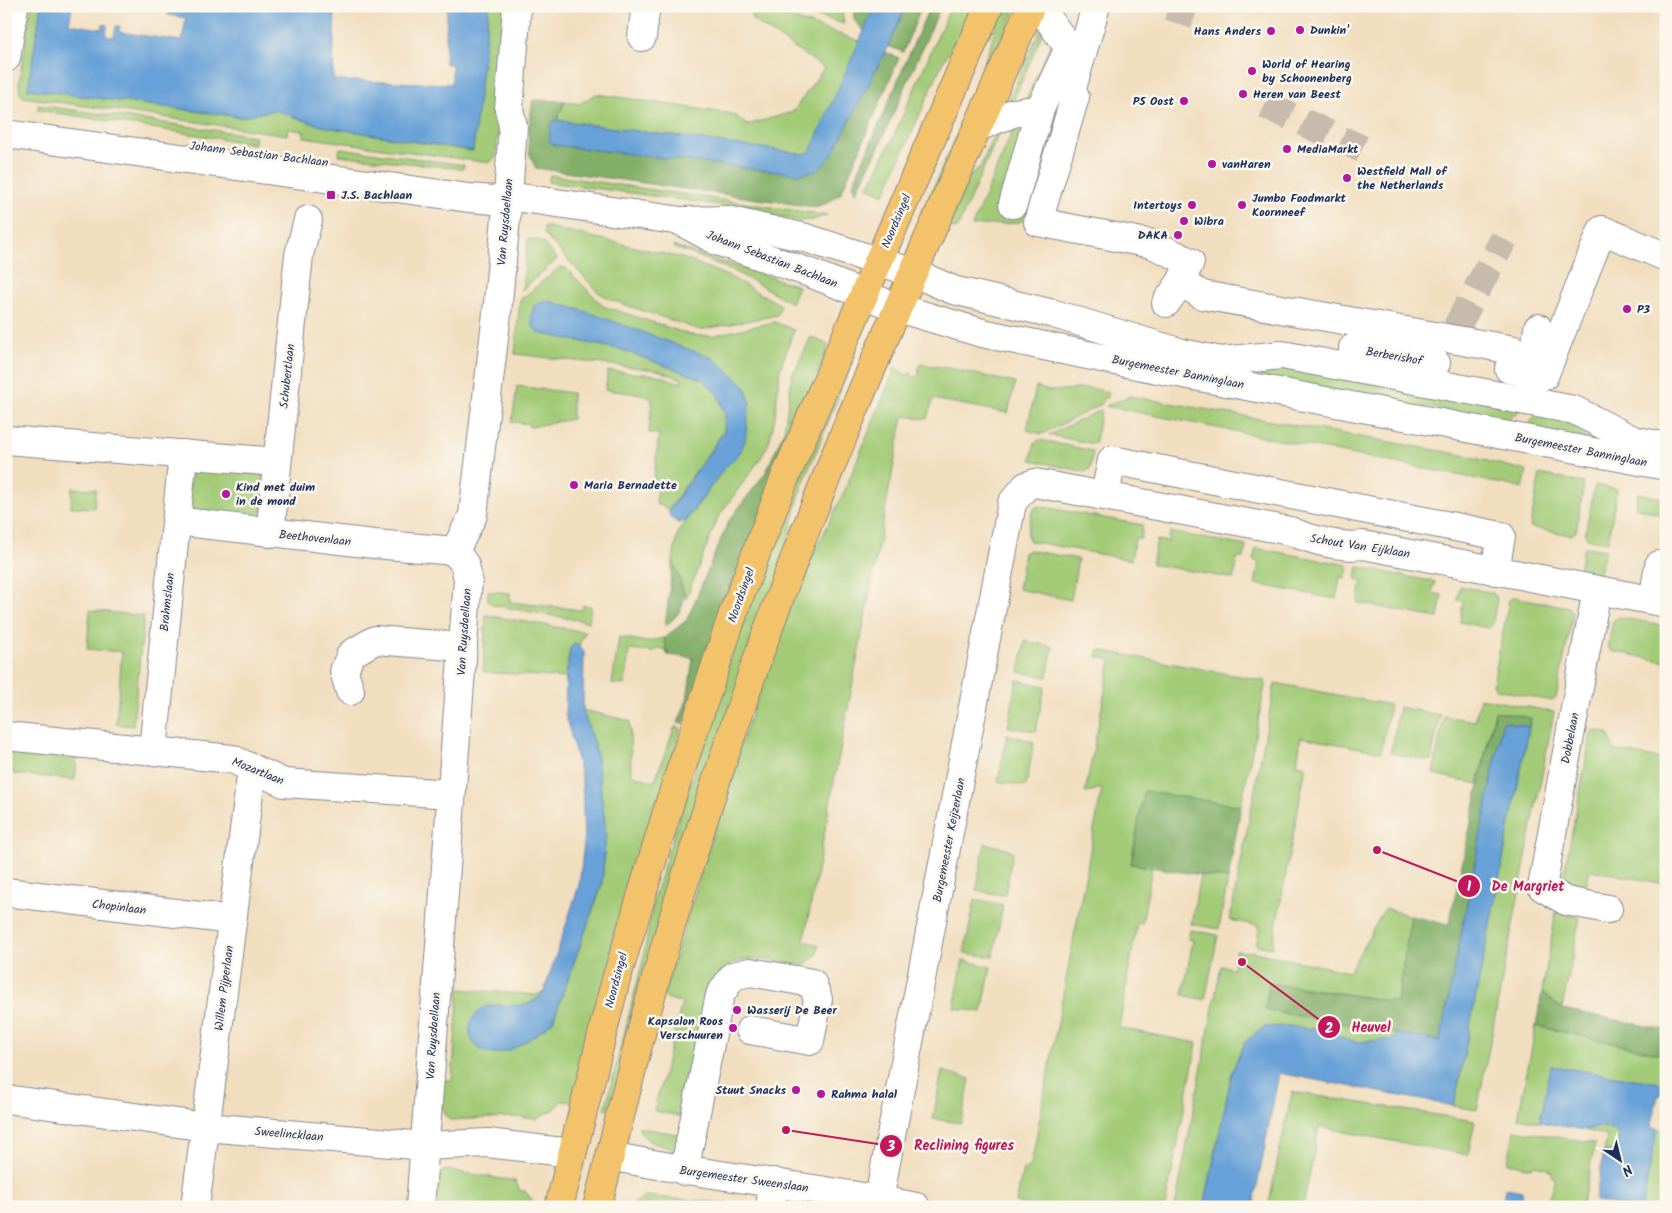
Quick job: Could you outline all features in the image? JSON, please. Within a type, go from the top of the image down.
[{"type":"main road","name":"Noordsingel","points":[[559,1207],[615,983],[701,706],[786,475],[988,6]]},
{"type":"main road","points":[[597,1207],[654,988],[688,867],[748,686],[811,514],[898,308],[1031,6]]},
{"type":"main road","name":"Burgemeester Sweenslaan","points":[[572,1153],[610,1156]]},
{"type":"street","points":[[7,43],[14,6]]},
{"type":"street","name":"Van Ruysdaellaan","points":[[420,1207],[468,579],[465,565],[455,551],[473,516],[506,223],[513,126],[509,109],[517,6]]},
{"type":"street","points":[[1039,6],[1069,48]]},
{"type":"street","points":[[1013,204],[1040,109],[1069,48],[1083,6]]},
{"type":"street","points":[[1096,6],[1070,95],[1075,97],[1038,222],[1152,244],[1202,295],[1452,333],[1514,350],[1509,368],[1529,384]]},
{"type":"street","points":[[978,127],[1013,113],[1040,109]]},
{"type":"street","name":"Johann Sebastian Bachlaan","points":[[6,116],[107,129],[187,144],[480,182],[497,187],[508,196]]},
{"type":"street","name":"Johann Sebastian Bachlaan","points":[[6,134],[469,198],[494,200],[508,196],[681,222],[726,220],[806,238],[914,273]]},
{"type":"street","name":"Schubertlaan","points":[[270,533],[299,255],[308,220]]},
{"type":"street","name":"Johann Sebastian Bachlaan","points":[[681,222],[717,241],[864,294]]},
{"type":"street","points":[[1529,384],[1544,376],[1602,230],[1666,257]]},
{"type":"street","name":"Burgemeester Banninglaan","points":[[914,273],[953,290],[1054,314],[1182,353],[1221,361],[1282,355],[1432,373],[1504,396],[1529,384]]},
{"type":"street","name":"Burgemeester Banninglaan","points":[[864,294],[898,308],[982,333],[1666,466]]},
{"type":"street","points":[[1529,384],[1536,328]]},
{"type":"street","name":"Berberishof","points":[[1353,348],[1432,373],[1452,333]]},
{"type":"street","name":"Burgemeester Banninglaan","points":[[1496,434],[1516,428],[1526,417],[1529,384]]},
{"type":"street","name":"Burgemeester Banninglaan","points":[[1529,384],[1574,410],[1633,440],[1666,447]]},
{"type":"street","points":[[6,440],[277,462]]},
{"type":"street","name":"Brahmslaan","points":[[153,750],[182,454]]},
{"type":"street","points":[[1105,495],[1112,460],[1501,536],[1495,571]]},
{"type":"street","name":"Schout Van Eijklaan","points":[[1026,486],[1035,483],[1105,495],[1290,531],[1304,537],[1352,546],[1363,545],[1659,601]]},
{"type":"street","name":"Burgemeester Keijzerlaan","points":[[879,1199],[1012,503],[1026,486]]},
{"type":"street","name":"Beethovenlaan","points":[[176,521],[270,533],[455,551]]},
{"type":"street","points":[[1659,601],[1659,565],[1666,566]]},
{"type":"street","name":"Dobbelaan","points":[[1597,590],[1542,887],[1566,901],[1608,909]]},
{"type":"street","points":[[350,691],[344,671],[351,654],[375,640],[463,647]]},
{"type":"street","name":"Mozartlaan","points":[[6,736],[232,759],[284,783],[451,794]]},
{"type":"street","name":"Willem Pijperlaan","points":[[195,1207],[252,769]]},
{"type":"street","name":"Chopinlaan","points":[[6,892],[232,920]]},
{"type":"street","points":[[684,1171],[720,995],[733,976],[750,972],[812,983],[818,998],[810,1041],[750,1030]]},
{"type":"street","name":"Sweelincklaan","points":[[6,1099],[206,1127],[424,1146],[487,1143],[572,1153]]},
{"type":"street","name":"Burgemeester Sweenslaan","points":[[610,1156],[684,1171],[772,1194],[879,1199],[916,1207]]},
{"type":"green space","points":[[31,6],[41,6],[28,89],[241,117],[274,110],[321,126],[472,151],[489,6],[509,6],[496,156],[490,163],[304,137],[304,131],[288,129],[287,135],[23,97],[20,94],[19,83]]},
{"type":"green space","points":[[755,6],[860,41],[811,152],[804,154],[557,120],[565,101],[579,104],[596,94],[733,114],[747,125],[793,112],[824,68],[751,19]]},
{"type":"green space","points":[[786,6],[841,6],[844,24]]},
{"type":"green space","points":[[853,6],[875,6],[864,31],[854,20]]},
{"type":"green space","points":[[906,6],[922,6],[903,52],[888,46]]},
{"type":"green space","points":[[930,6],[941,6],[876,153],[856,192],[853,184]]},
{"type":"green space","points":[[951,6],[976,6],[942,64],[884,195],[868,187],[892,140]]},
{"type":"green space","points":[[1002,6],[1017,6],[927,215],[922,213],[978,86]]},
{"type":"green space","points":[[1041,28],[1044,30],[1013,101],[1009,99]]},
{"type":"green space","points":[[1053,39],[1057,46],[1037,104],[1025,102]]},
{"type":"green space","points":[[885,52],[899,58],[841,193],[828,203],[815,207],[536,168],[532,160],[528,135],[533,100],[565,101],[557,120],[551,124],[554,145],[797,174],[817,171],[831,157]]},
{"type":"green space","points":[[38,105],[255,136],[254,144],[38,110]]},
{"type":"green space","points":[[1059,116],[1026,218],[1018,223],[972,226],[1017,121]]},
{"type":"green space","points":[[1002,126],[957,229],[948,226],[969,176],[981,166],[996,128]]},
{"type":"green space","points":[[340,148],[464,165],[463,169],[338,155]]},
{"type":"green space","points":[[550,175],[827,215],[814,220],[799,221],[743,208],[548,182]]},
{"type":"green space","points":[[544,226],[683,258],[730,277],[781,305],[777,315],[700,330],[611,300],[598,292],[544,234]]},
{"type":"green space","points":[[528,239],[542,241],[557,259],[522,290]]},
{"type":"green space","points":[[674,246],[798,286],[791,303],[734,272],[674,248]]},
{"type":"green space","points":[[560,267],[566,268],[603,306],[691,335],[711,336],[774,322],[794,330],[780,369],[775,417],[769,443],[759,461],[718,517],[686,599],[673,560],[678,532],[723,470],[740,453],[713,358],[538,333],[619,349],[702,379],[718,395],[725,414],[724,431],[669,509],[656,504],[657,486],[660,485],[653,484],[659,434],[649,433],[652,399],[641,394],[605,390],[608,371],[658,375],[681,383],[682,379],[657,370],[515,354],[520,300]]},
{"type":"green space","points":[[811,337],[829,345],[793,432],[784,431],[792,376]]},
{"type":"green space","points":[[851,352],[856,354],[802,486],[783,560],[610,1110],[605,1109],[643,960],[654,897],[726,670],[799,477]]},
{"type":"green space","points":[[1288,362],[1393,390],[1420,395],[1442,391],[1520,410],[1509,419],[1497,420],[1185,363]]},
{"type":"green space","points":[[920,364],[954,369],[1015,383],[1008,413],[933,399],[927,419],[903,416],[804,941],[819,945],[816,955],[804,965],[763,959],[739,961],[729,966],[719,975],[709,988],[684,1117],[654,1111],[682,1003],[663,997],[742,740],[798,586],[844,492],[895,368],[907,375],[911,373],[914,378],[920,374],[918,371]]},
{"type":"green space","points":[[517,386],[572,393],[572,419],[529,427],[529,424],[512,422]]},
{"type":"green space","points":[[1036,387],[1050,391],[1089,388],[1109,392],[1107,398],[1104,397],[1102,404],[1042,434],[1027,430]]},
{"type":"green space","points":[[1130,396],[1463,455],[1527,471],[1523,488],[1106,406]]},
{"type":"green space","points":[[1101,410],[1095,444],[1049,435]]},
{"type":"green space","points":[[1540,410],[1615,435],[1612,450],[1524,429]]},
{"type":"green space","points":[[784,431],[793,432],[684,723],[678,723],[687,700],[693,658],[668,655],[664,638],[687,620],[728,522],[766,472]]},
{"type":"green space","points":[[1040,440],[1093,451],[1090,469],[1085,472],[1031,460],[1035,442]]},
{"type":"green space","points":[[201,466],[263,474],[264,510],[255,521],[192,512],[187,501],[192,471]]},
{"type":"green space","points":[[1540,474],[1584,483],[1576,532],[1570,535],[1530,527]]},
{"type":"green space","points":[[1595,485],[1617,489],[1608,542],[1588,539],[1585,534]]},
{"type":"green space","points":[[72,488],[96,489],[94,508],[71,507]]},
{"type":"green space","points":[[1638,493],[1666,499],[1666,516],[1635,507]]},
{"type":"green space","points":[[1038,506],[1143,525],[1141,539],[1135,538],[1131,560],[1030,541],[1027,535],[1032,511]]},
{"type":"green space","points":[[1170,532],[1246,546],[1244,558],[1237,558],[1234,579],[1152,564],[1157,540],[1168,542]]},
{"type":"green space","points":[[1585,547],[1606,550],[1598,575],[1592,577],[1578,575]]},
{"type":"green space","points":[[1256,548],[1348,565],[1346,578],[1340,577],[1336,599],[1255,584],[1259,562],[1253,560]]},
{"type":"green space","points":[[1029,550],[1078,559],[1071,600],[1018,589],[1024,553]]},
{"type":"green space","points":[[673,560],[684,596],[680,611],[665,626]]},
{"type":"green space","points":[[1358,567],[1435,582],[1432,593],[1442,595],[1438,618],[1358,603],[1362,581],[1356,580]]},
{"type":"green space","points":[[1460,586],[1493,593],[1497,599],[1492,625],[1488,628],[1460,622],[1463,602],[1457,600]]},
{"type":"green space","points":[[488,591],[510,593],[510,602],[582,610],[583,605],[591,606],[589,622],[492,605],[488,601]]},
{"type":"green space","points":[[1514,597],[1569,607],[1573,613],[1556,698],[1551,701],[1496,689],[1493,684],[1509,600]]},
{"type":"green space","points":[[90,610],[144,616],[133,726],[116,724],[122,652],[87,649]]},
{"type":"green space","points":[[486,615],[585,632],[579,645],[574,644],[570,648],[566,678],[483,672]]},
{"type":"green space","points":[[1619,617],[1666,626],[1666,662],[1611,651],[1608,647],[1613,621]]},
{"type":"green space","points":[[619,637],[647,642],[664,638],[668,655],[664,649],[652,652],[629,650],[625,685],[612,684]]},
{"type":"green space","points":[[1025,641],[1053,647],[1047,677],[1019,672]]},
{"type":"green space","points":[[1098,650],[1266,681],[1241,806],[1144,792],[1131,864],[1152,867],[1142,924],[1137,923],[1119,1028],[1197,1043],[1165,1207],[1035,1207],[1016,1203],[1023,1170],[1031,1165],[1102,788],[1085,793],[1111,660],[1097,657]]},
{"type":"green space","points":[[1017,680],[1045,686],[1036,731],[1008,727]]},
{"type":"green space","points":[[1275,683],[1390,705],[1381,752],[1301,737],[1297,764],[1306,766],[1272,948],[1256,945],[1260,926],[1230,920]]},
{"type":"green space","points":[[1480,698],[1554,712],[1477,1110],[1454,1106],[1531,719],[1495,711],[1478,784],[1433,774],[1444,716],[1475,721]]},
{"type":"green space","points":[[1399,707],[1440,715],[1431,761],[1391,753]]},
{"type":"green space","points":[[583,710],[630,721],[631,774],[654,782],[675,727],[681,728],[573,1102],[561,1101],[555,1109],[537,1119],[514,1117],[450,1120],[444,1112],[442,1096],[444,1080],[452,1080],[459,989],[536,995],[543,992],[538,998],[525,1005],[511,1007],[489,1006],[509,1049],[536,1035],[553,1021],[602,885],[606,833],[596,751]]},
{"type":"green space","points":[[1495,711],[1531,718],[1529,727],[1503,722],[1440,1041],[1265,1010],[1269,983],[1397,1002],[1411,916],[1449,925]]},
{"type":"green space","points":[[1592,730],[1608,733],[1614,750],[1666,760],[1666,884],[1590,870],[1584,893],[1561,888]]},
{"type":"green space","points":[[1007,734],[1034,742],[1026,786],[998,782]]},
{"type":"green space","points":[[9,752],[77,758],[75,780],[6,773],[6,757],[9,757]]},
{"type":"green space","points":[[1144,791],[1241,806],[1228,879],[1131,864]]},
{"type":"green space","points":[[985,843],[1013,851],[1005,895],[976,891]]},
{"type":"green space","points":[[1200,875],[1228,879],[1219,929],[1191,924]]},
{"type":"green space","points":[[975,899],[1003,905],[993,957],[964,953]]},
{"type":"green space","points":[[1385,908],[1411,916],[1397,1002],[1294,986],[1265,1010],[1396,1033],[1396,1039],[1356,1042],[1322,1030],[1289,1026],[1264,1027],[1245,1042],[1232,1072],[1204,1207],[1175,1207],[1221,966],[1233,968],[1236,951],[1254,952],[1349,972]]},
{"type":"green space","points":[[1556,912],[1580,917],[1562,1009],[1542,992]]},
{"type":"green space","points":[[1190,930],[1218,935],[1205,1000],[1183,995],[1193,940],[1188,939]]},
{"type":"green space","points":[[963,960],[991,967],[982,1012],[954,1008]]},
{"type":"green space","points":[[1542,992],[1562,1009],[1666,1030],[1666,1055],[1536,1026]]},
{"type":"green space","points":[[1536,1026],[1666,1055],[1666,1084],[1551,1066],[1540,1122],[1518,1118]]},
{"type":"green space","points":[[942,1071],[970,1079],[961,1123],[933,1119]]},
{"type":"green space","points":[[1292,1092],[1475,1121],[1468,1155],[1319,1127],[1303,1207],[1268,1207]]},
{"type":"green space","points":[[1600,1126],[1615,1131],[1619,1136],[1618,1145],[1612,1152],[1604,1152],[1607,1136],[1584,1130]]},
{"type":"green space","points":[[638,1127],[681,1135],[678,1149],[650,1141],[641,1133]]},
{"type":"green space","points":[[1657,1129],[1666,1130],[1666,1190],[1662,1207],[1642,1207]]},
{"type":"green space","points":[[1514,1130],[1595,1143],[1582,1207],[1546,1207],[1555,1178],[1551,1176],[1552,1171],[1548,1171],[1548,1168],[1534,1165],[1532,1168],[1508,1163]]},
{"type":"green space","points":[[446,1170],[515,1181],[521,1192],[524,1190],[534,1202],[533,1207],[433,1207],[435,1177]]},
{"type":"green space","points":[[645,1196],[731,1204],[730,1207],[629,1207]]},
{"type":"water","points":[[41,6],[72,6],[69,24],[102,29],[103,24],[107,25],[106,36],[114,37],[116,26],[120,26],[119,32],[182,41],[186,18],[168,15],[169,6],[335,6],[333,80],[452,84],[452,64],[445,64],[447,6],[489,6],[473,151],[321,126],[274,110],[241,117],[28,89]]},
{"type":"water","points":[[875,6],[906,6],[888,46],[831,157],[817,171],[797,174],[554,145],[549,141],[551,124],[557,120],[804,154],[810,152]]},
{"type":"water","points":[[545,300],[588,312],[713,358],[745,386],[750,401],[745,441],[740,453],[723,470],[685,521],[678,523],[671,518],[668,512],[724,432],[725,414],[718,395],[702,379],[619,349],[538,333],[532,324],[532,314],[534,306]]},
{"type":"water","points":[[574,644],[579,645],[584,652],[583,710],[596,751],[606,833],[602,884],[553,1021],[524,1043],[501,1053],[490,1053],[480,1049],[472,1040],[470,1029],[472,1020],[480,1010],[488,1006],[517,1006],[526,1004],[536,1000],[544,992],[579,885],[584,844],[582,779],[565,713],[566,678],[570,648]]},
{"type":"water","points":[[1503,721],[1529,727],[1454,1106],[1279,1073],[1253,1207],[1204,1207],[1232,1072],[1245,1042],[1264,1027],[1289,1026],[1322,1030],[1356,1042],[1395,1039],[1396,1033],[1440,1041]]},
{"type":"water","points":[[1551,1066],[1666,1084],[1666,1094],[1658,1095],[1651,1127],[1657,1129],[1642,1207],[1628,1207],[1595,1201],[1604,1152],[1612,1152],[1618,1145],[1619,1136],[1615,1131],[1600,1126],[1584,1130],[1540,1122]]},
{"type":"water","points":[[1506,1188],[1523,1191],[1520,1207],[1503,1205]]},
{"type":"tunnel","points":[[1169,6],[1197,16],[1201,6]]},
{"type":"tunnel","points":[[1265,105],[1362,149]]},
{"type":"tunnel","points":[[1456,328],[1504,239]]},
{"type":"place","name":"Dunkin'","points":[[1300,30]]},
{"type":"place","name":"Hans Anders","points":[[1271,31]]},
{"type":"place","name":"World of Hearing by Schoonenberg","points":[[1252,71]]},
{"type":"place","name":"Heren van Beest","points":[[1243,94]]},
{"type":"place","name":"P5 Oost","points":[[1184,101]]},
{"type":"place","name":"MediaMarkt","points":[[1287,149]]},
{"type":"place","name":"vanHaren","points":[[1212,164]]},
{"type":"place","name":"Westfield Mall of the Netherlands","points":[[1347,178]]},
{"type":"place","name":"J.S. Bachlaan","points":[[331,195]]},
{"type":"place","name":"Intertoys","points":[[1192,205]]},
{"type":"place","name":"Jumbo Foodmarkt Koornneef","points":[[1242,205]]},
{"type":"place","name":"Wibra","points":[[1184,221]]},
{"type":"place","name":"DAKA","points":[[1178,235]]},
{"type":"place","name":"P3","points":[[1627,309]]},
{"type":"place","name":"Maria Bernadette","points":[[574,485]]},
{"type":"place","name":"Kind met duim in de mond","points":[[226,494]]},
{"type":"place","name":"De Margriet","points":[[1377,850]]},
{"type":"place","name":"Heuvel","points":[[1242,962]]},
{"type":"place","name":"Wasserij De Beer","points":[[737,1010]]},
{"type":"place","name":"Kapsalon Roos Verschuuren","points":[[733,1028]]},
{"type":"place","name":"Stuut Snacks","points":[[796,1090]]},
{"type":"place","name":"Rahma halal","points":[[821,1094]]},
{"type":"place","name":"Reclining figures","points":[[786,1130]]}]
